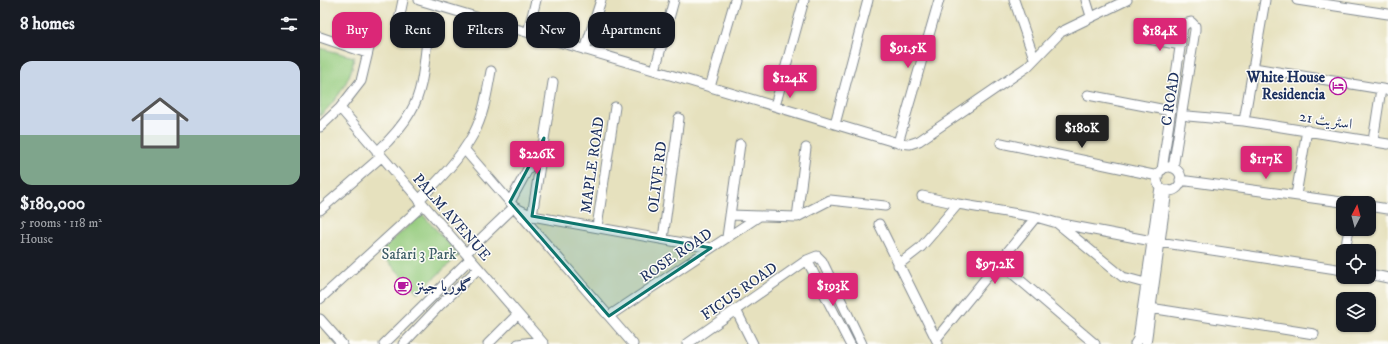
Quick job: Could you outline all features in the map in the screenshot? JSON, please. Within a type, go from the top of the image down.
[{"type":"street","points":[[401,12],[403,0]]},
{"type":"street","points":[[419,0],[526,31]]},
{"type":"street","points":[[533,12],[536,0]]},
{"type":"street","points":[[585,50],[601,0]]},
{"type":"street","points":[[655,70],[674,0]]},
{"type":"street","points":[[710,87],[735,0]]},
{"type":"street","points":[[775,106],[804,0]]},
{"type":"street","points":[[835,124],[868,0]]},
{"type":"street","points":[[898,143],[938,0]]},
{"type":"street","points":[[1014,0],[1034,58]]},
{"type":"street","points":[[1086,0],[1091,16]]},
{"type":"street","points":[[579,48],[898,143],[910,144],[919,141],[1027,67],[1034,58],[1061,32],[1091,16],[1127,0]]},
{"type":"street","points":[[1244,121],[1265,0]]},
{"type":"street","points":[[1297,0],[1318,1],[1388,14],[1388,10]]},
{"type":"street","name":"C ROAD","points":[[1160,173],[1184,25],[1192,22],[1195,26],[1195,30],[1173,168]]},
{"type":"street","points":[[320,37],[367,53]]},
{"type":"street","points":[[1143,38],[1181,45]]},
{"type":"street","points":[[320,127],[340,108],[361,81],[365,70],[368,48]]},
{"type":"street","points":[[320,210],[379,154],[394,136],[412,110],[422,80],[427,48]]},
{"type":"street","points":[[1254,68],[1384,89],[1373,141]]},
{"type":"street","points":[[320,299],[421,203],[464,149],[474,133],[485,104],[491,71]]},
{"type":"street","points":[[532,216],[553,82]]},
{"type":"street","points":[[1088,95],[1171,111]]},
{"type":"street","name":"MAPLE ROAD","points":[[597,227],[615,107]]},
{"type":"street","name":"PALM AVENUE","points":[[340,108],[542,343]]},
{"type":"street","name":"اسٹریٹ 21","points":[[1188,116],[1244,121],[1388,144]]},
{"type":"street","name":"OLIVE RD","points":[[663,239],[679,118]]},
{"type":"street","points":[[1296,195],[1306,130]]},
{"type":"street","points":[[384,344],[468,256],[512,204],[544,138]]},
{"type":"street","points":[[1001,143],[1160,173],[1173,168],[1179,173],[1180,180],[1178,187],[1164,188]]},
{"type":"street","points":[[727,237],[740,144]]},
{"type":"street","points":[[797,217],[806,148]]},
{"type":"street","points":[[464,149],[633,344]]},
{"type":"street","points":[[1146,344],[1156,241],[1164,188],[1160,173]]},
{"type":"street","points":[[1180,180],[1336,201]]},
{"type":"street","points":[[922,196],[1156,241],[1336,269]]},
{"type":"street","points":[[730,216],[797,217],[810,212],[830,200],[885,206]]},
{"type":"street","points":[[512,204],[532,216],[711,248]]},
{"type":"street","points":[[898,265],[921,247],[958,204]]},
{"type":"street","points":[[1376,207],[1388,209]]},
{"type":"street","name":"ROSE ROAD","points":[[609,316],[758,217]]},
{"type":"street","points":[[879,224],[937,342],[1036,217]]},
{"type":"street","points":[[1057,223],[1123,277],[1145,283]]},
{"type":"street","points":[[1135,344],[1138,339],[1145,283],[1156,241]]},
{"type":"street","points":[[850,344],[807,260],[817,256],[822,261],[862,344]]},
{"type":"street","name":"FICUS ROAD","points":[[687,344],[807,260]]},
{"type":"street","points":[[1000,263],[1095,344]]},
{"type":"street","points":[[403,344],[440,305],[478,269]]},
{"type":"street","points":[[1376,275],[1388,278]]},
{"type":"street","points":[[1150,308],[1314,334]]},
{"type":"street","points":[[736,310],[753,344]]},
{"type":"street","points":[[488,344],[518,314]]},
{"type":"street","points":[[320,319],[342,344]]},
{"type":"street","points":[[518,344],[542,343]]},
{"type":"highlighted area","points":[[544,138],[532,216],[711,248],[609,316],[510,202]]},
{"type":"green space","points":[[320,48],[354,57],[353,65],[347,81],[332,104],[320,116]]},
{"type":"green space","name":"Safari 3 Park","points":[[422,214],[459,255],[418,293],[379,252]]},
{"type":"place","name":"White House Residencia","points":[[1338,86]]},
{"type":"place","name":"گلوریا جینز","points":[[403,286]]}]
